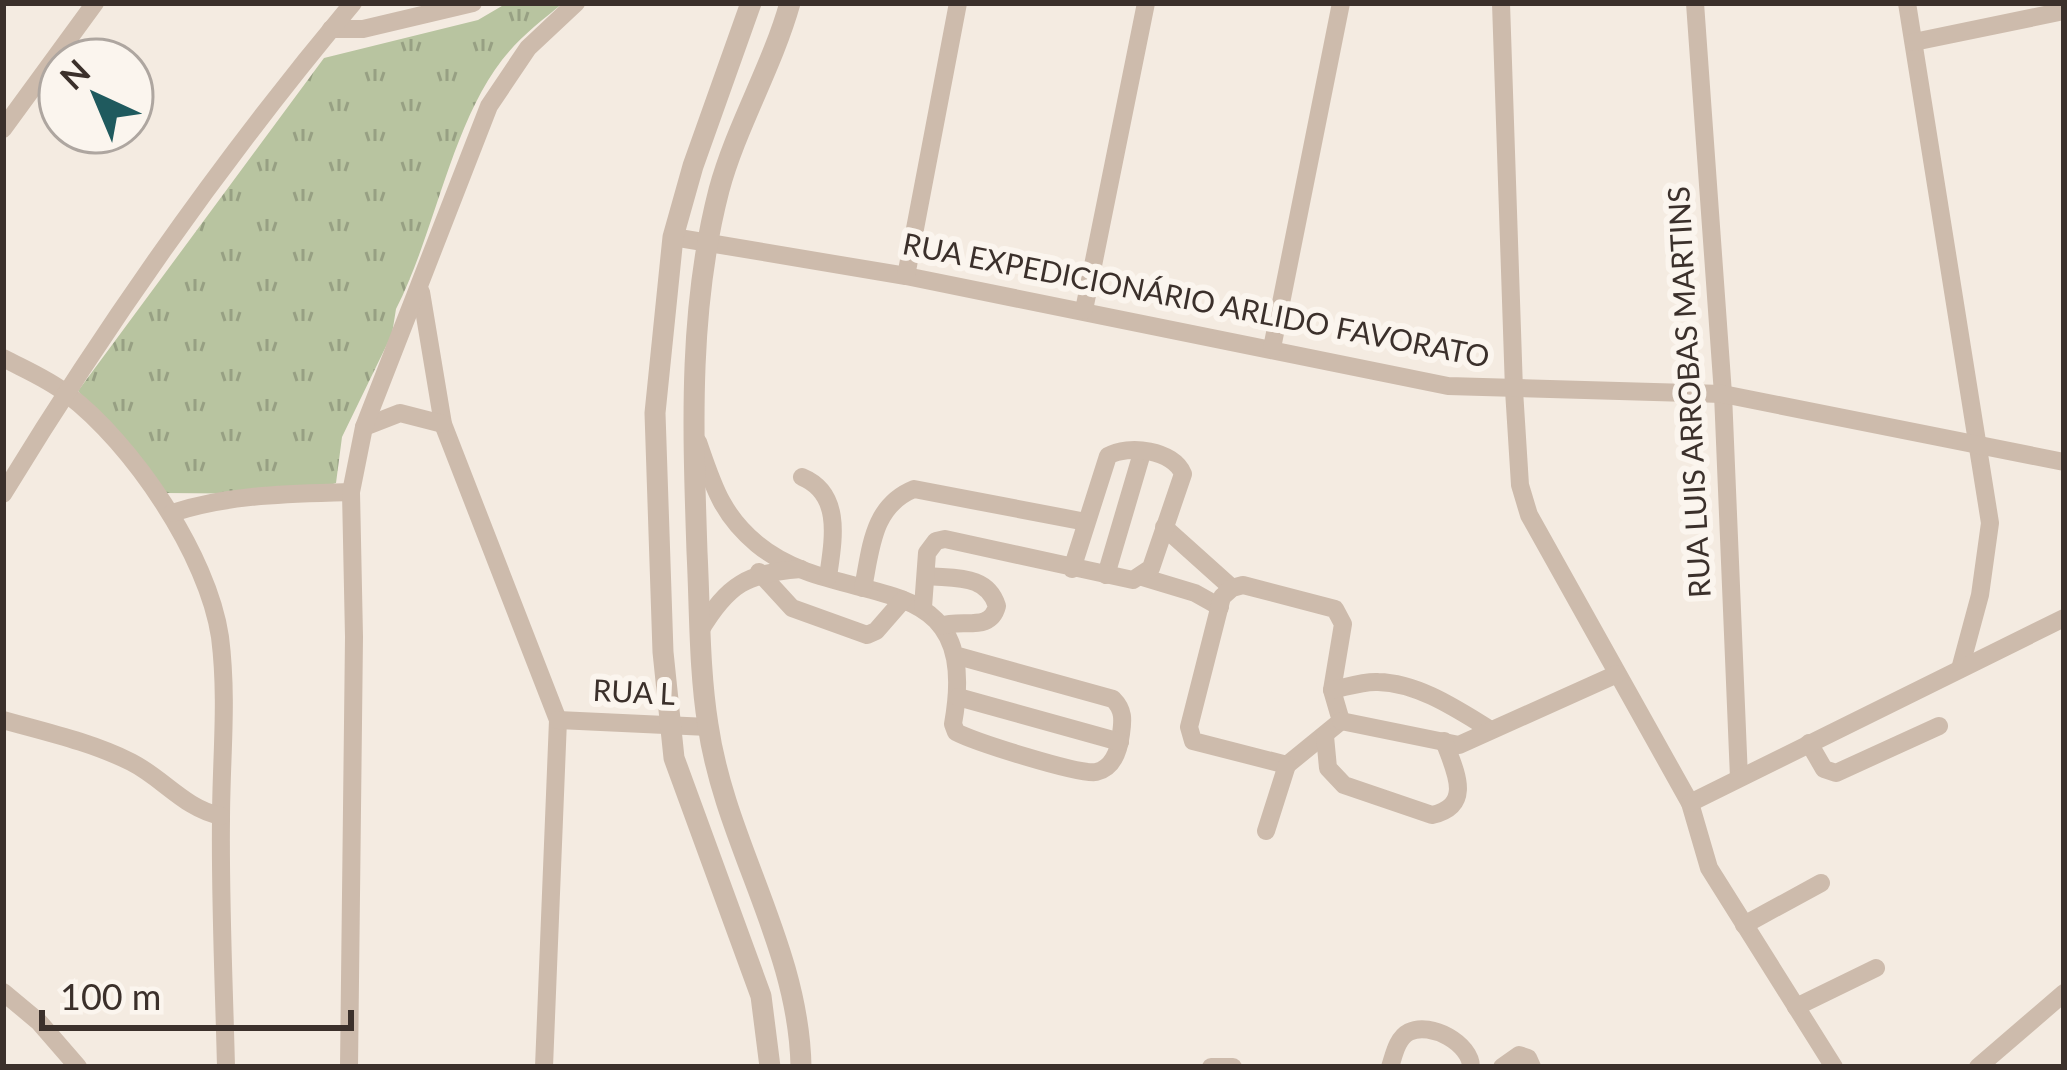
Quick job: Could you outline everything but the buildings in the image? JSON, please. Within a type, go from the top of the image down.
[{"type":"street","points":[[3,129],[95,3]]},
{"type":"street","points":[[3,494],[65,392],[192,208],[353,3]]},
{"type":"street","points":[[332,29],[363,29],[473,3]]},
{"type":"street","points":[[349,1067],[351,492],[364,427],[489,106],[528,48],[576,3]]},
{"type":"street","points":[[751,3],[673,237],[655,413],[674,758],[761,996],[770,1067]]},
{"type":"street","points":[[790,3],[778,49],[721,184],[707,241],[695,325],[693,426],[708,727],[723,785],[790,980],[801,1067]]},
{"type":"street","points":[[906,276],[958,3]]},
{"type":"street","points":[[1084,310],[1146,3]]},
{"type":"street","points":[[1272,347],[1341,3]]},
{"type":"street","points":[[1501,3],[1514,390],[1520,485],[1528,515],[1690,803],[1708,868],[1834,1067]]},
{"type":"street","name":"RUA LUIS ARROBAS MARTINS","points":[[1695,3],[1723,394],[1739,778]]},
{"type":"street","points":[[1906,3],[1990,523],[1980,595],[1960,669]]},
{"type":"street","points":[[1914,42],[2064,11]]},
{"type":"street","name":"RUA EXPEDICIONÁRIO ARLIDO FAVORATO","points":[[673,237],[1084,310],[1448,386],[1723,394],[2064,462]]},
{"type":"street","points":[[420,287],[443,424],[558,720],[544,1067]]},
{"type":"street","points":[[3,358],[65,392],[110,433],[172,514],[219,633],[226,739],[221,817],[226,1067]]},
{"type":"street","points":[[364,427],[400,413],[443,424]]},
{"type":"street","points":[[693,426],[720,506],[759,546],[801,569],[923,607],[941,626],[958,656],[958,697],[952,724],[964,736],[1084,772],[1108,767],[1120,742],[1123,718],[1113,699],[958,656]]},
{"type":"street","points":[[923,607],[931,546],[945,539],[1072,569],[1133,580],[1142,577],[1150,568],[1183,474],[1171,457],[1119,450],[1108,456],[1072,569]]},
{"type":"street","points":[[1106,575],[1142,453]]},
{"type":"street","points":[[802,477],[825,491],[830,504],[833,540],[828,577]]},
{"type":"street","points":[[863,588],[875,525],[899,495],[914,489],[1086,522]]},
{"type":"street","points":[[172,514],[204,503],[254,496],[351,492]]},
{"type":"street","points":[[1165,527],[1232,588]]},
{"type":"street","points":[[700,631],[716,605],[759,572],[801,569]]},
{"type":"street","points":[[759,572],[792,608],[867,634],[876,632],[903,600]]},
{"type":"street","points":[[927,576],[978,581],[988,588],[997,606],[986,623],[941,626]]},
{"type":"street","points":[[1142,577],[1195,592],[1220,607]]},
{"type":"street","points":[[1287,765],[1193,741],[1190,717],[1222,597],[1232,588],[1243,585],[1335,609],[1341,615],[1332,690],[1341,721]]},
{"type":"street","points":[[1690,803],[2064,618]]},
{"type":"street","points":[[1341,721],[1459,745],[1617,674]]},
{"type":"street","points":[[1332,690],[1376,682],[1395,684],[1447,703],[1491,730]]},
{"type":"street","points":[[958,697],[1120,742]]},
{"type":"street","points":[[3,720],[79,741],[135,764],[202,813],[221,817]]},
{"type":"street","name":"RUA L","points":[[558,720],[708,727]]},
{"type":"street","points":[[1266,831],[1287,765],[1341,721]]},
{"type":"street","points":[[1809,743],[1824,769],[1836,773],[1940,726]]},
{"type":"street","points":[[1324,736],[1328,768],[1344,785],[1432,815],[1456,802],[1461,788],[1444,741]]},
{"type":"street","points":[[1744,926],[1822,883]]},
{"type":"street","points":[[1796,1007],[1876,968]]},
{"type":"street","points":[[3,992],[39,1022],[78,1067]]},
{"type":"street","points":[[1978,1067],[2064,992]]},
{"type":"street","points":[[1390,1067],[1399,1041],[1411,1030],[1424,1029],[1464,1045],[1472,1055],[1472,1067]]},
{"type":"street","points":[[1502,1067],[1519,1055],[1528,1058],[1532,1067]]},
{"type":"street","points":[[1210,1067],[1233,1067]]},
{"type":"green space","points":[[507,3],[563,3],[509,52],[469,116],[396,309],[392,334],[342,437],[336,483],[303,494],[165,493],[78,391],[324,58],[478,20]]}]
